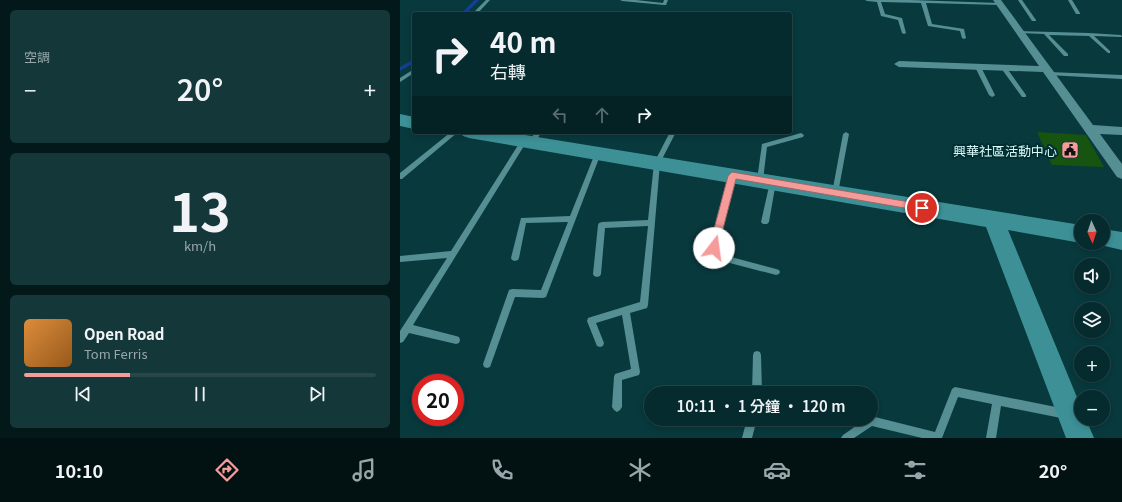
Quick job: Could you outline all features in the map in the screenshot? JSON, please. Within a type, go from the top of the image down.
[{"type":"street","points":[[998,2],[1122,174]]},
{"type":"street","points":[[899,64],[1004,68],[1048,72]]},
{"type":"street","points":[[400,120],[412,123]]},
{"type":"street","points":[[1089,129],[1122,130]]},
{"type":"street","points":[[490,134],[531,138],[598,153],[1074,233]]},
{"type":"street","points":[[994,220],[1080,438]]},
{"type":"street","points":[[1110,239],[1122,241]]},
{"type":"lane","points":[[476,12],[488,0]]},
{"type":"lane","points":[[622,0],[664,4],[666,0]]},
{"type":"lane","points":[[867,0],[998,2]]},
{"type":"lane","points":[[1020,0],[1034,20]]},
{"type":"lane","points":[[1070,0],[1078,13]]},
{"type":"lane","points":[[879,1],[883,15],[900,19],[904,32]]},
{"type":"lane","points":[[923,2],[930,25],[962,30],[964,38]]},
{"type":"lane","points":[[1019,32],[1121,36]]},
{"type":"lane","points":[[1046,33],[1066,56]]},
{"type":"lane","points":[[1089,34],[1108,52]]},
{"type":"lane","points":[[978,67],[992,95]]},
{"type":"lane","points":[[1004,68],[1024,96]]},
{"type":"lane","points":[[400,80],[412,72]]},
{"type":"lane","points":[[1048,72],[1122,77]]},
{"type":"lane","points":[[400,178],[453,134]]},
{"type":"lane","points":[[600,343],[591,321],[644,305],[657,163],[672,134]]},
{"type":"lane","points":[[835,193],[846,134]]},
{"type":"lane","points":[[765,222],[766,181],[764,146],[801,135]]},
{"type":"lane","points":[[400,339],[453,254],[531,138]]},
{"type":"lane","points":[[487,364],[512,293],[543,294],[598,153]]},
{"type":"lane","points":[[732,176],[714,248],[729,260],[776,272]]},
{"type":"lane","points":[[515,258],[523,220],[572,219]]},
{"type":"lane","points":[[597,274],[602,225],[652,223]]},
{"type":"lane","points":[[400,259],[453,254]]},
{"type":"lane","points":[[617,407],[618,376],[636,372],[625,310]]},
{"type":"lane","points":[[407,328],[456,340]]},
{"type":"lane","points":[[756,386],[757,355]]},
{"type":"lane","points":[[846,438],[871,421],[938,437],[955,392],[1072,415]]},
{"type":"lane","points":[[991,438],[997,400]]},
{"type":"lane","points":[[747,438],[750,426]]},
{"type":"building","name":"興華社區活動中心","points":[[1037,132],[1086,135],[1104,167],[1052,165]]},
{"type":"waterway","points":[[465,12],[477,0]]},
{"type":"waterway","points":[[400,69],[412,62]]},
{"type":"place","name":"興華社區活動中心","points":[[1070,150]]},
{"type":"route","points":[[714,248],[732,176],[922,208]]}]
